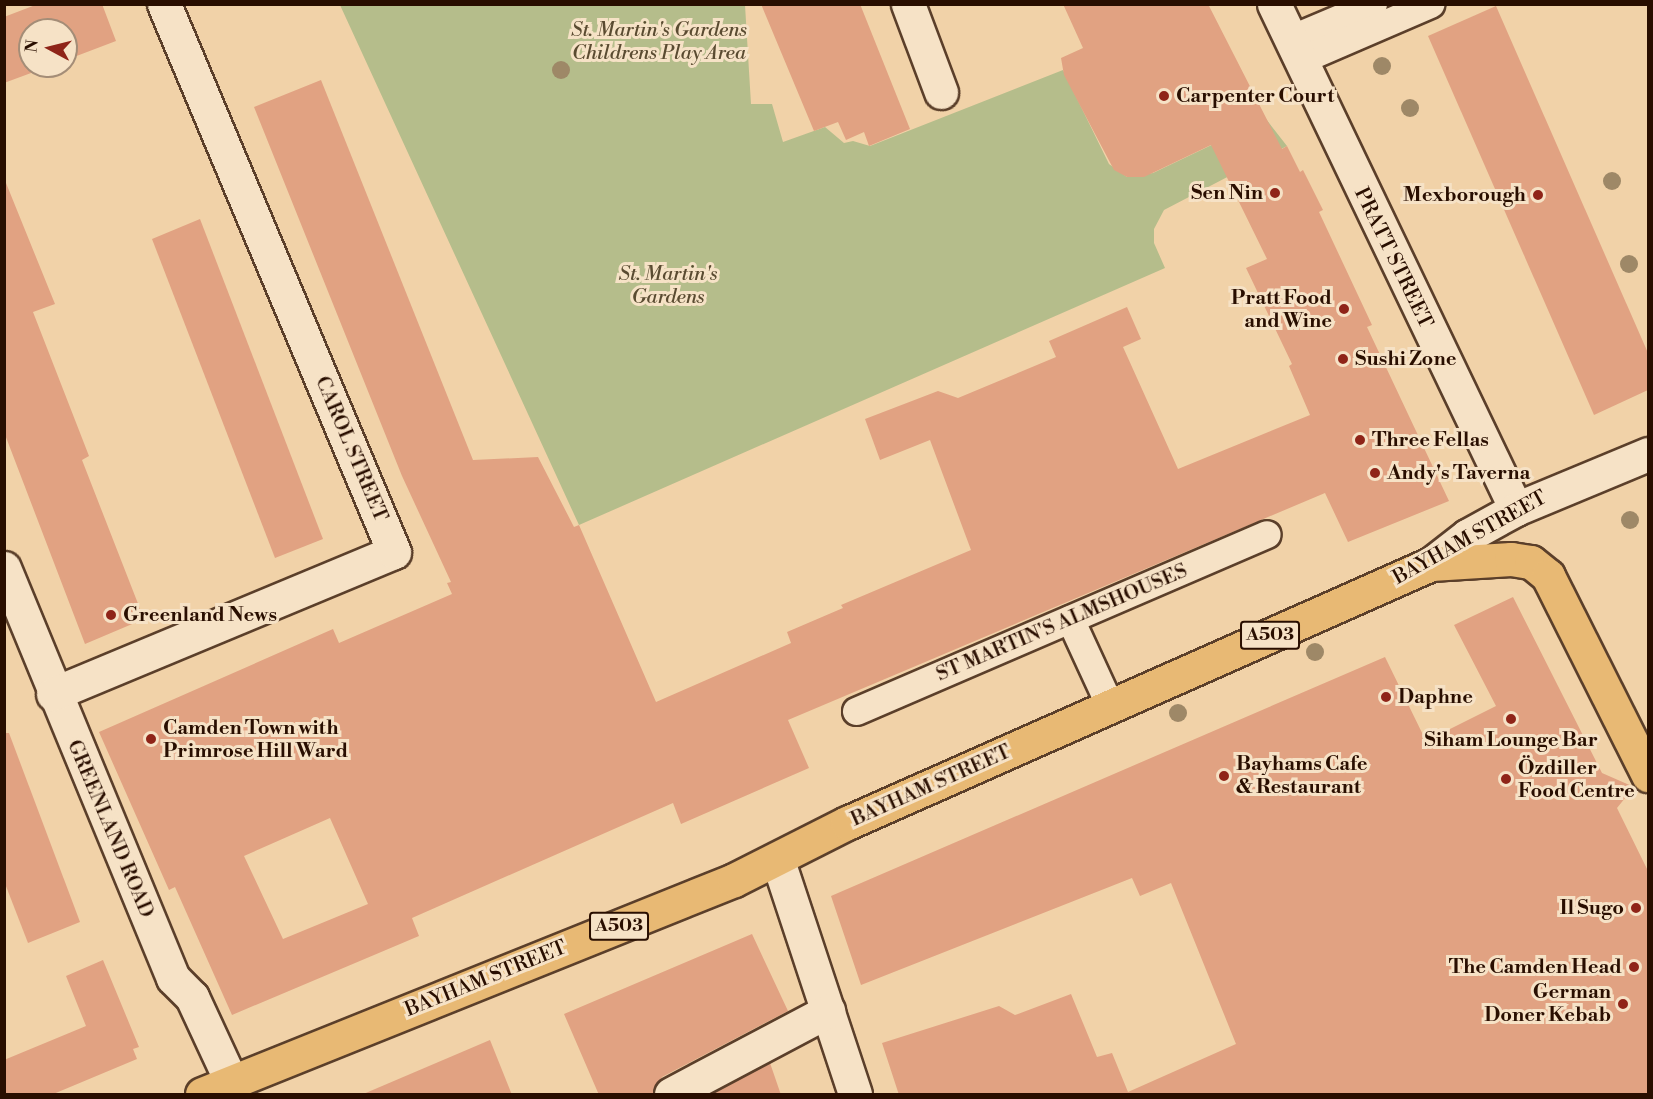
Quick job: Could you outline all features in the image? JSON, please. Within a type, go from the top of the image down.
[{"type":"main road","name":"A503","points":[[1431,564],[1511,559],[1531,562],[1548,576],[1648,775]]},
{"type":"main road","name":"BAYHAM STREET","points":[[214,1090],[778,861],[847,823],[1431,564]]},
{"type":"street","name":"CAROL STREET","points":[[53,694],[394,552],[164,4]]},
{"type":"street","points":[[908,4],[941,92]]},
{"type":"street","name":"PRATT STREET","points":[[1274,4],[1516,509]]},
{"type":"street","name":"BAYHAM STREET","points":[[1431,564],[1467,536],[1516,509],[1648,454]]},
{"type":"street","name":"GREENLAND ROAD","points":[[4,568],[53,694],[173,978],[192,997],[214,1090]]},
{"type":"street","points":[[778,861],[855,1095]]},
{"type":"street","points":[[670,1095],[828,1011]]},
{"type":"lane","points":[[1295,50],[1373,4]]},
{"type":"lane","points":[[1295,50],[1430,4]]},
{"type":"lane","name":"ST MARTIN'S ALMSHOUSES","points":[[856,711],[1267,534]]},
{"type":"lane","points":[[1070,619],[1110,706]]},
{"type":"green space","name":"St. Martin's Gardens","points":[[340,5],[745,5],[751,104],[772,104],[783,142],[825,127],[844,143],[853,141],[870,146],[1063,70],[1109,164],[1127,177],[1153,173],[1266,119],[1287,146],[1164,210],[1154,229],[1154,243],[1165,268],[579,525]]},
{"type":"building","points":[[38,4],[102,4],[116,41],[78,55],[78,18],[18,18],[18,78],[4,83],[4,17]]},
{"type":"building","points":[[761,4],[860,4],[910,129],[869,146],[864,132],[846,140],[838,122],[814,131]]},
{"type":"building","points":[[1063,4],[1208,4],[1282,149],[1287,146],[1300,172],[1303,170],[1323,210],[1319,212],[1372,325],[1367,327],[1449,501],[1348,542],[1325,493],[1261,520],[788,720],[809,768],[681,824],[673,803],[412,918],[419,936],[232,1015],[175,887],[169,890],[99,732],[333,629],[339,643],[452,594],[447,583],[451,582],[402,476],[254,107],[321,80],[473,460],[538,457],[574,527],[579,525],[656,702],[791,643],[787,632],[843,608],[841,605],[971,550],[930,440],[880,460],[865,419],[938,391],[958,398],[1056,357],[1049,341],[1127,307],[1141,339],[1123,347],[1178,469],[1310,415],[1289,366],[1292,364],[1246,268],[1267,259],[1211,145],[1144,177],[1127,177],[1114,170],[1064,75],[1061,58],[1083,48]],"holes":[[[330,818],[368,904],[283,939],[244,856]]]},
{"type":"building","name":"Mexborough","points":[[1496,6],[1648,353],[1648,390],[1594,415],[1428,36]]},
{"type":"building","points":[[6,183],[55,304],[33,312],[89,456],[82,460],[144,619],[85,644],[4,432]]},
{"type":"building","points":[[200,219],[323,539],[275,558],[152,239]]},
{"type":"building","points":[[1513,597],[1602,773],[1634,787],[1617,808],[1648,871],[1648,1095],[899,1095],[882,1043],[999,1006],[1015,1015],[1071,994],[1097,1057],[1112,1053],[1128,1092],[1236,1044],[1171,883],[1140,896],[1132,878],[861,985],[831,896],[1385,657],[1426,741],[1496,706],[1454,625]]},
{"type":"building","points":[[4,733],[9,733],[80,922],[28,943],[4,881]]},
{"type":"building","points":[[752,934],[788,1011],[662,1077],[652,1095],[599,1095],[564,1014]]},
{"type":"building","points":[[103,960],[139,1047],[133,1049],[137,1059],[51,1095],[4,1095],[4,1060],[86,1026],[66,976]]},
{"type":"building","points":[[490,1040],[512,1095],[361,1095]]},
{"type":"building","points":[[770,1063],[781,1095],[710,1095]]},
{"type":"place","name":"Carpenter Court","points":[[1164,96]]},
{"type":"place","name":"Sen Nin","points":[[1275,193]]},
{"type":"place","name":"Mexborough","points":[[1538,195]]},
{"type":"place","name":"Pratt Food and Wine","points":[[1344,309]]},
{"type":"place","name":"Sushi Zone","points":[[1343,359]]},
{"type":"place","name":"Three Fellas","points":[[1360,440]]},
{"type":"place","name":"Andy's Taverna","points":[[1375,473]]},
{"type":"place","name":"Greenland News","points":[[111,615]]},
{"type":"place","name":"Daphne","points":[[1386,697]]},
{"type":"place","name":"Siham Lounge Bar","points":[[1511,719]]},
{"type":"place","name":"Camden Town with Primrose Hill Ward","points":[[151,739]]},
{"type":"place","name":"Bayhams Cafe & Restaurant","points":[[1224,776]]},
{"type":"place","name":"Özdiller Food Centre","points":[[1506,779]]},
{"type":"place","name":"Il Sugo","points":[[1636,908]]},
{"type":"place","name":"The Camden Head","points":[[1634,967]]},
{"type":"place","name":"German Doner Kebab","points":[[1623,1004]]},
{"type":"park label","name":"St. Martin's Gardens Childrens Play Area","points":[[659,42]]}]
